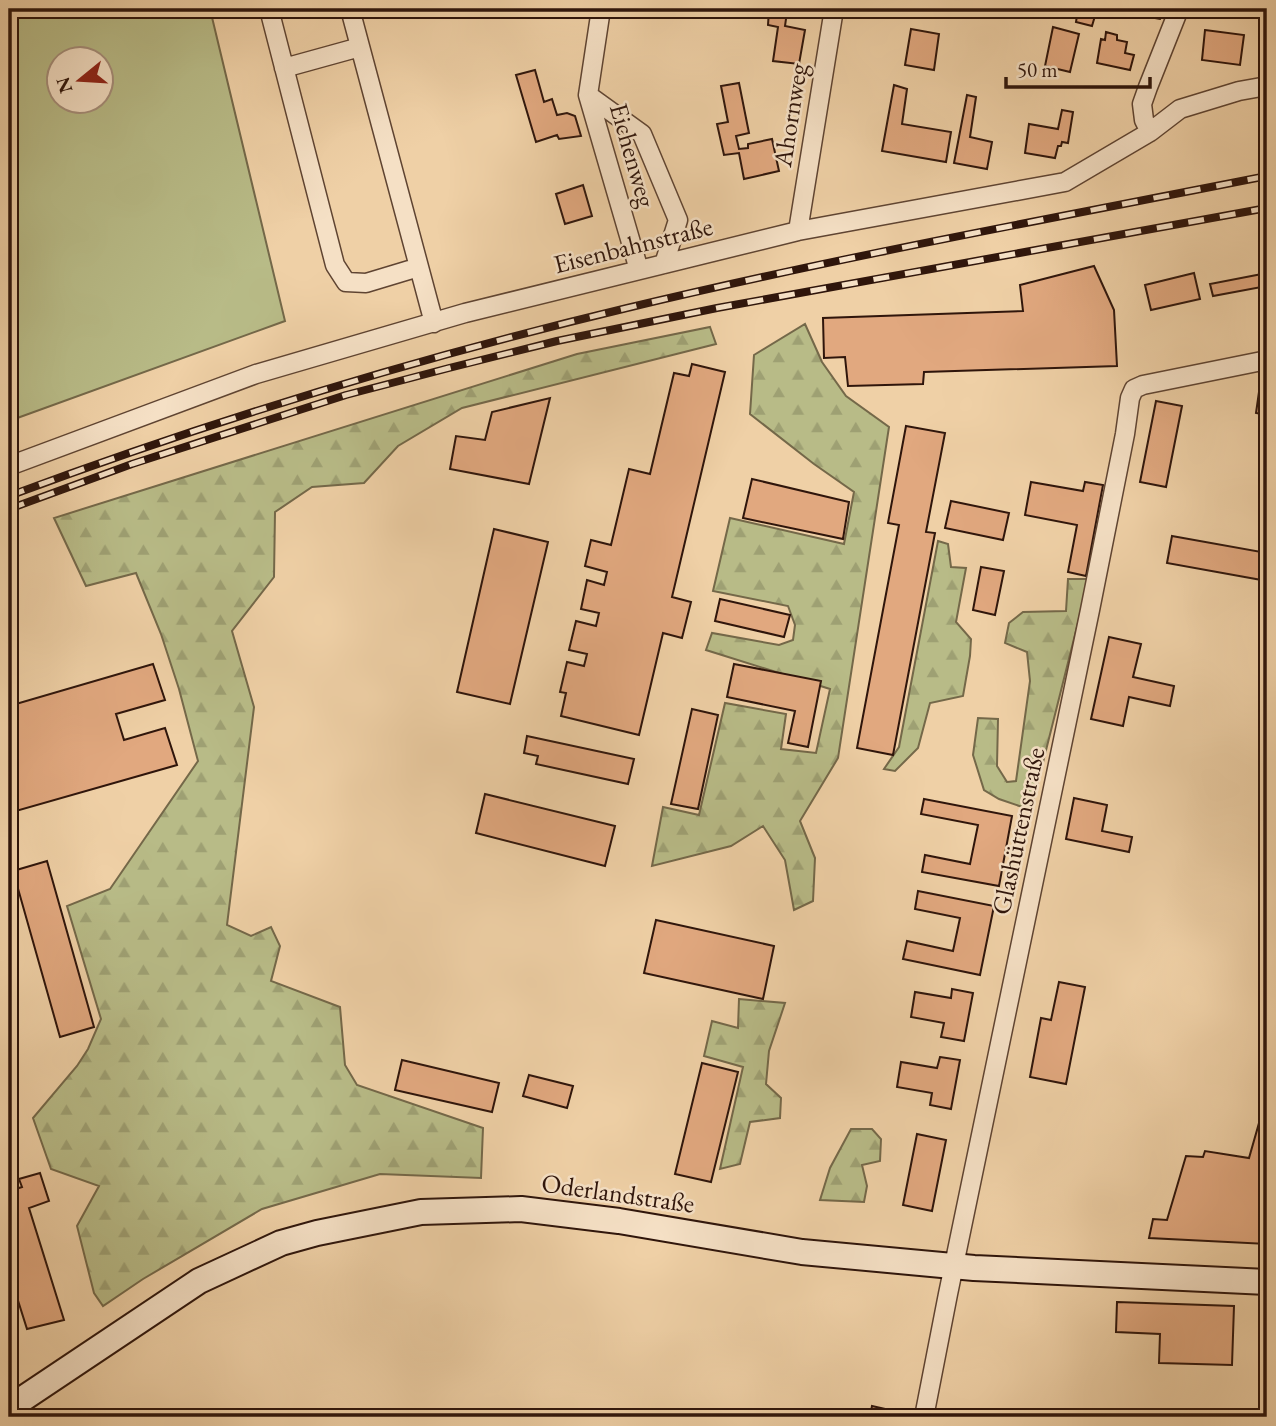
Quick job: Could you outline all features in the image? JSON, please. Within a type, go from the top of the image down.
[{"type":"street","points":[[268,9],[335,265],[346,282],[366,283],[419,267]]},
{"type":"street","points":[[350,9],[434,323]]},
{"type":"street","name":"Eichenweg","points":[[601,9],[589,95],[639,270]]},
{"type":"street","name":"Ahornweg","points":[[798,231],[835,9]]},
{"type":"street","points":[[1150,132],[1144,120],[1142,104],[1179,9]]},
{"type":"street","points":[[284,68],[360,47]]},
{"type":"street","name":"Eisenbahnstraße","points":[[9,466],[256,374],[434,323],[798,231],[1065,182],[1150,132],[1180,109],[1239,91],[1267,86]]},
{"type":"street","name":"Eichenweg","points":[[589,95],[642,134],[678,220],[664,264]]},
{"type":"street","name":"Glashüttenstraße","points":[[924,1417],[1090,610],[1130,398],[1134,389],[1143,385],[1267,360]]},
{"type":"street","name":"Oderlandstraße","points":[[9,1408],[199,1281],[281,1243],[421,1212],[521,1209],[619,1221],[802,1252],[954,1267],[1267,1282]]},
{"type":"green space","points":[[9,9],[210,9],[285,321],[9,421]]},
{"type":"green space","points":[[805,324],[822,362],[846,396],[889,427],[838,758],[800,821],[815,858],[813,901],[794,910],[785,860],[763,826],[731,846],[652,866],[663,807],[699,815],[725,703],[786,714],[781,749],[816,753],[830,689],[706,650],[712,633],[779,645],[793,640],[795,625],[788,606],[713,591],[730,518],[844,544],[854,492],[750,414],[754,355]]},
{"type":"green space","points":[[710,327],[716,344],[462,408],[398,446],[364,483],[312,487],[275,512],[274,577],[232,631],[254,707],[227,925],[251,936],[271,927],[280,946],[271,981],[340,1007],[345,1065],[357,1085],[483,1128],[481,1178],[380,1174],[262,1209],[143,1279],[103,1306],[94,1293],[77,1226],[99,1186],[51,1169],[33,1118],[77,1066],[101,1019],[67,906],[110,889],[198,761],[161,634],[136,573],[86,586],[54,518],[577,354]]},
{"type":"green space","points":[[938,541],[948,544],[951,567],[966,568],[956,622],[971,639],[963,696],[930,703],[918,748],[895,771],[884,769],[899,747]]},
{"type":"green space","points":[[1068,579],[1089,579],[1031,810],[999,799],[984,790],[973,755],[978,718],[998,719],[997,766],[1007,782],[1016,781],[1030,681],[1027,652],[1005,643],[1009,623],[1023,612],[1066,611]]},
{"type":"green space","points":[[739,999],[785,1003],[769,1051],[766,1084],[781,1098],[780,1118],[750,1122],[740,1164],[720,1169],[743,1067],[704,1056],[712,1021],[738,1028]]},
{"type":"green space","points":[[851,1129],[872,1129],[881,1139],[880,1161],[862,1165],[867,1186],[864,1202],[820,1200],[830,1168]]},
{"type":"building","points":[[1078,9],[1097,9],[1092,26],[1076,22]]},
{"type":"building","points":[[1127,9],[1165,9],[1160,19],[1126,13]]},
{"type":"building","points":[[769,10],[787,12],[785,26],[805,30],[799,64],[773,61],[778,27],[768,25]]},
{"type":"building","points":[[1053,27],[1079,34],[1070,72],[1045,66]]},
{"type":"building","points":[[911,29],[939,34],[934,70],[905,65]]},
{"type":"building","points":[[1205,30],[1244,35],[1240,65],[1202,60]]},
{"type":"building","points":[[1106,32],[1117,35],[1117,40],[1127,42],[1125,53],[1134,55],[1130,70],[1097,63],[1101,39],[1105,40]]},
{"type":"building","points":[[535,70],[544,102],[552,99],[557,115],[567,113],[575,116],[581,136],[559,139],[557,135],[536,142],[516,75]]},
{"type":"building","points":[[739,83],[749,133],[736,136],[739,149],[748,148],[748,144],[772,139],[779,171],[744,179],[739,153],[724,155],[717,124],[728,122],[721,86]]},
{"type":"building","points":[[894,85],[907,89],[902,124],[951,132],[946,162],[882,151]]},
{"type":"building","points":[[967,95],[976,97],[970,137],[992,142],[987,169],[954,163]]},
{"type":"building","points":[[1062,110],[1073,112],[1068,143],[1062,142],[1061,146],[1058,146],[1055,158],[1025,153],[1029,124],[1058,129]]},
{"type":"building","points":[[583,185],[592,216],[565,224],[556,194]]},
{"type":"building","points":[[1094,266],[1114,310],[1117,366],[924,372],[923,384],[848,386],[845,357],[824,358],[823,318],[1023,311],[1020,285]]},
{"type":"building","points":[[1194,273],[1200,299],[1151,310],[1145,285]]},
{"type":"building","points":[[1267,273],[1267,286],[1213,296],[1210,284]]},
{"type":"building","points":[[692,364],[725,372],[672,597],[691,602],[682,638],[663,633],[639,735],[561,716],[566,693],[560,692],[567,662],[584,666],[587,654],[569,650],[576,621],[596,626],[599,613],[581,609],[587,580],[604,585],[607,572],[585,566],[591,540],[611,545],[629,469],[650,474],[674,373],[689,376]]},
{"type":"building","points":[[1261,378],[1267,379],[1267,415],[1256,413]]},
{"type":"building","points":[[550,398],[529,484],[450,469],[456,436],[485,440],[492,412]]},
{"type":"building","points":[[1156,401],[1182,406],[1166,487],[1140,482]]},
{"type":"building","points":[[906,426],[945,433],[926,532],[935,533],[893,755],[857,748],[899,525],[888,523]]},
{"type":"building","points":[[752,479],[849,502],[843,539],[743,518]]},
{"type":"building","points":[[1031,482],[1083,491],[1085,482],[1103,485],[1086,576],[1068,572],[1077,525],[1025,515]]},
{"type":"building","points":[[951,501],[1009,513],[1003,540],[945,528]]},
{"type":"building","points":[[494,529],[548,542],[510,704],[457,692]]},
{"type":"building","points":[[1172,536],[1267,553],[1267,581],[1167,563]]},
{"type":"building","points":[[981,567],[1004,571],[995,615],[973,610]]},
{"type":"building","points":[[720,599],[790,615],[784,637],[715,621]]},
{"type":"building","points":[[1109,637],[1141,644],[1133,677],[1174,686],[1170,706],[1129,697],[1123,726],[1091,719]]},
{"type":"building","points":[[153,664],[165,700],[116,714],[124,740],[165,728],[177,765],[9,813],[9,706]]},
{"type":"building","points":[[734,664],[821,681],[808,747],[788,743],[795,711],[727,697]]},
{"type":"building","points":[[692,709],[718,715],[698,809],[671,804]]},
{"type":"building","points":[[527,736],[634,759],[628,784],[536,764],[538,756],[524,753]]},
{"type":"building","points":[[485,794],[615,826],[605,866],[476,833]]},
{"type":"building","points":[[1074,798],[1107,805],[1102,831],[1132,837],[1129,852],[1066,839]]},
{"type":"building","points":[[924,799],[1012,816],[999,886],[922,872],[925,855],[970,864],[978,825],[921,814]]},
{"type":"building","points":[[47,861],[94,1027],[60,1037],[13,871]]},
{"type":"building","points":[[918,891],[994,906],[980,975],[903,959],[907,941],[953,951],[960,918],[915,909]]},
{"type":"building","points":[[656,920],[774,946],[763,999],[644,973]]},
{"type":"building","points":[[1059,982],[1085,987],[1066,1084],[1030,1077],[1041,1018],[1051,1020]]},
{"type":"building","points":[[952,989],[973,993],[964,1041],[941,1037],[944,1023],[911,1017],[915,992],[951,998]]},
{"type":"building","points":[[940,1057],[960,1060],[951,1109],[930,1105],[932,1093],[897,1087],[901,1062],[937,1068]]},
{"type":"building","points":[[402,1060],[499,1083],[492,1112],[395,1090]]},
{"type":"building","points":[[702,1063],[738,1072],[711,1182],[675,1174]]},
{"type":"building","points":[[529,1075],[573,1086],[567,1108],[523,1096]]},
{"type":"building","points":[[1267,1095],[1267,1244],[1149,1238],[1153,1219],[1167,1220],[1186,1156],[1203,1157],[1205,1151],[1249,1158]]},
{"type":"building","points":[[917,1134],[946,1140],[932,1211],[903,1205]]},
{"type":"building","points":[[40,1173],[49,1201],[29,1208],[64,1320],[27,1329],[9,1272],[9,1191],[22,1187],[19,1179]]},
{"type":"building","points":[[1117,1302],[1234,1306],[1232,1365],[1159,1363],[1160,1334],[1116,1332]]},
{"type":"building","points":[[872,1406],[894,1411],[892,1417],[870,1417]]},
{"type":"railway","points":[[9,496],[238,417],[549,327],[707,289],[867,255],[1267,176]]},
{"type":"railway","points":[[9,509],[132,464],[346,395],[557,341],[717,308],[1267,208]]}]
